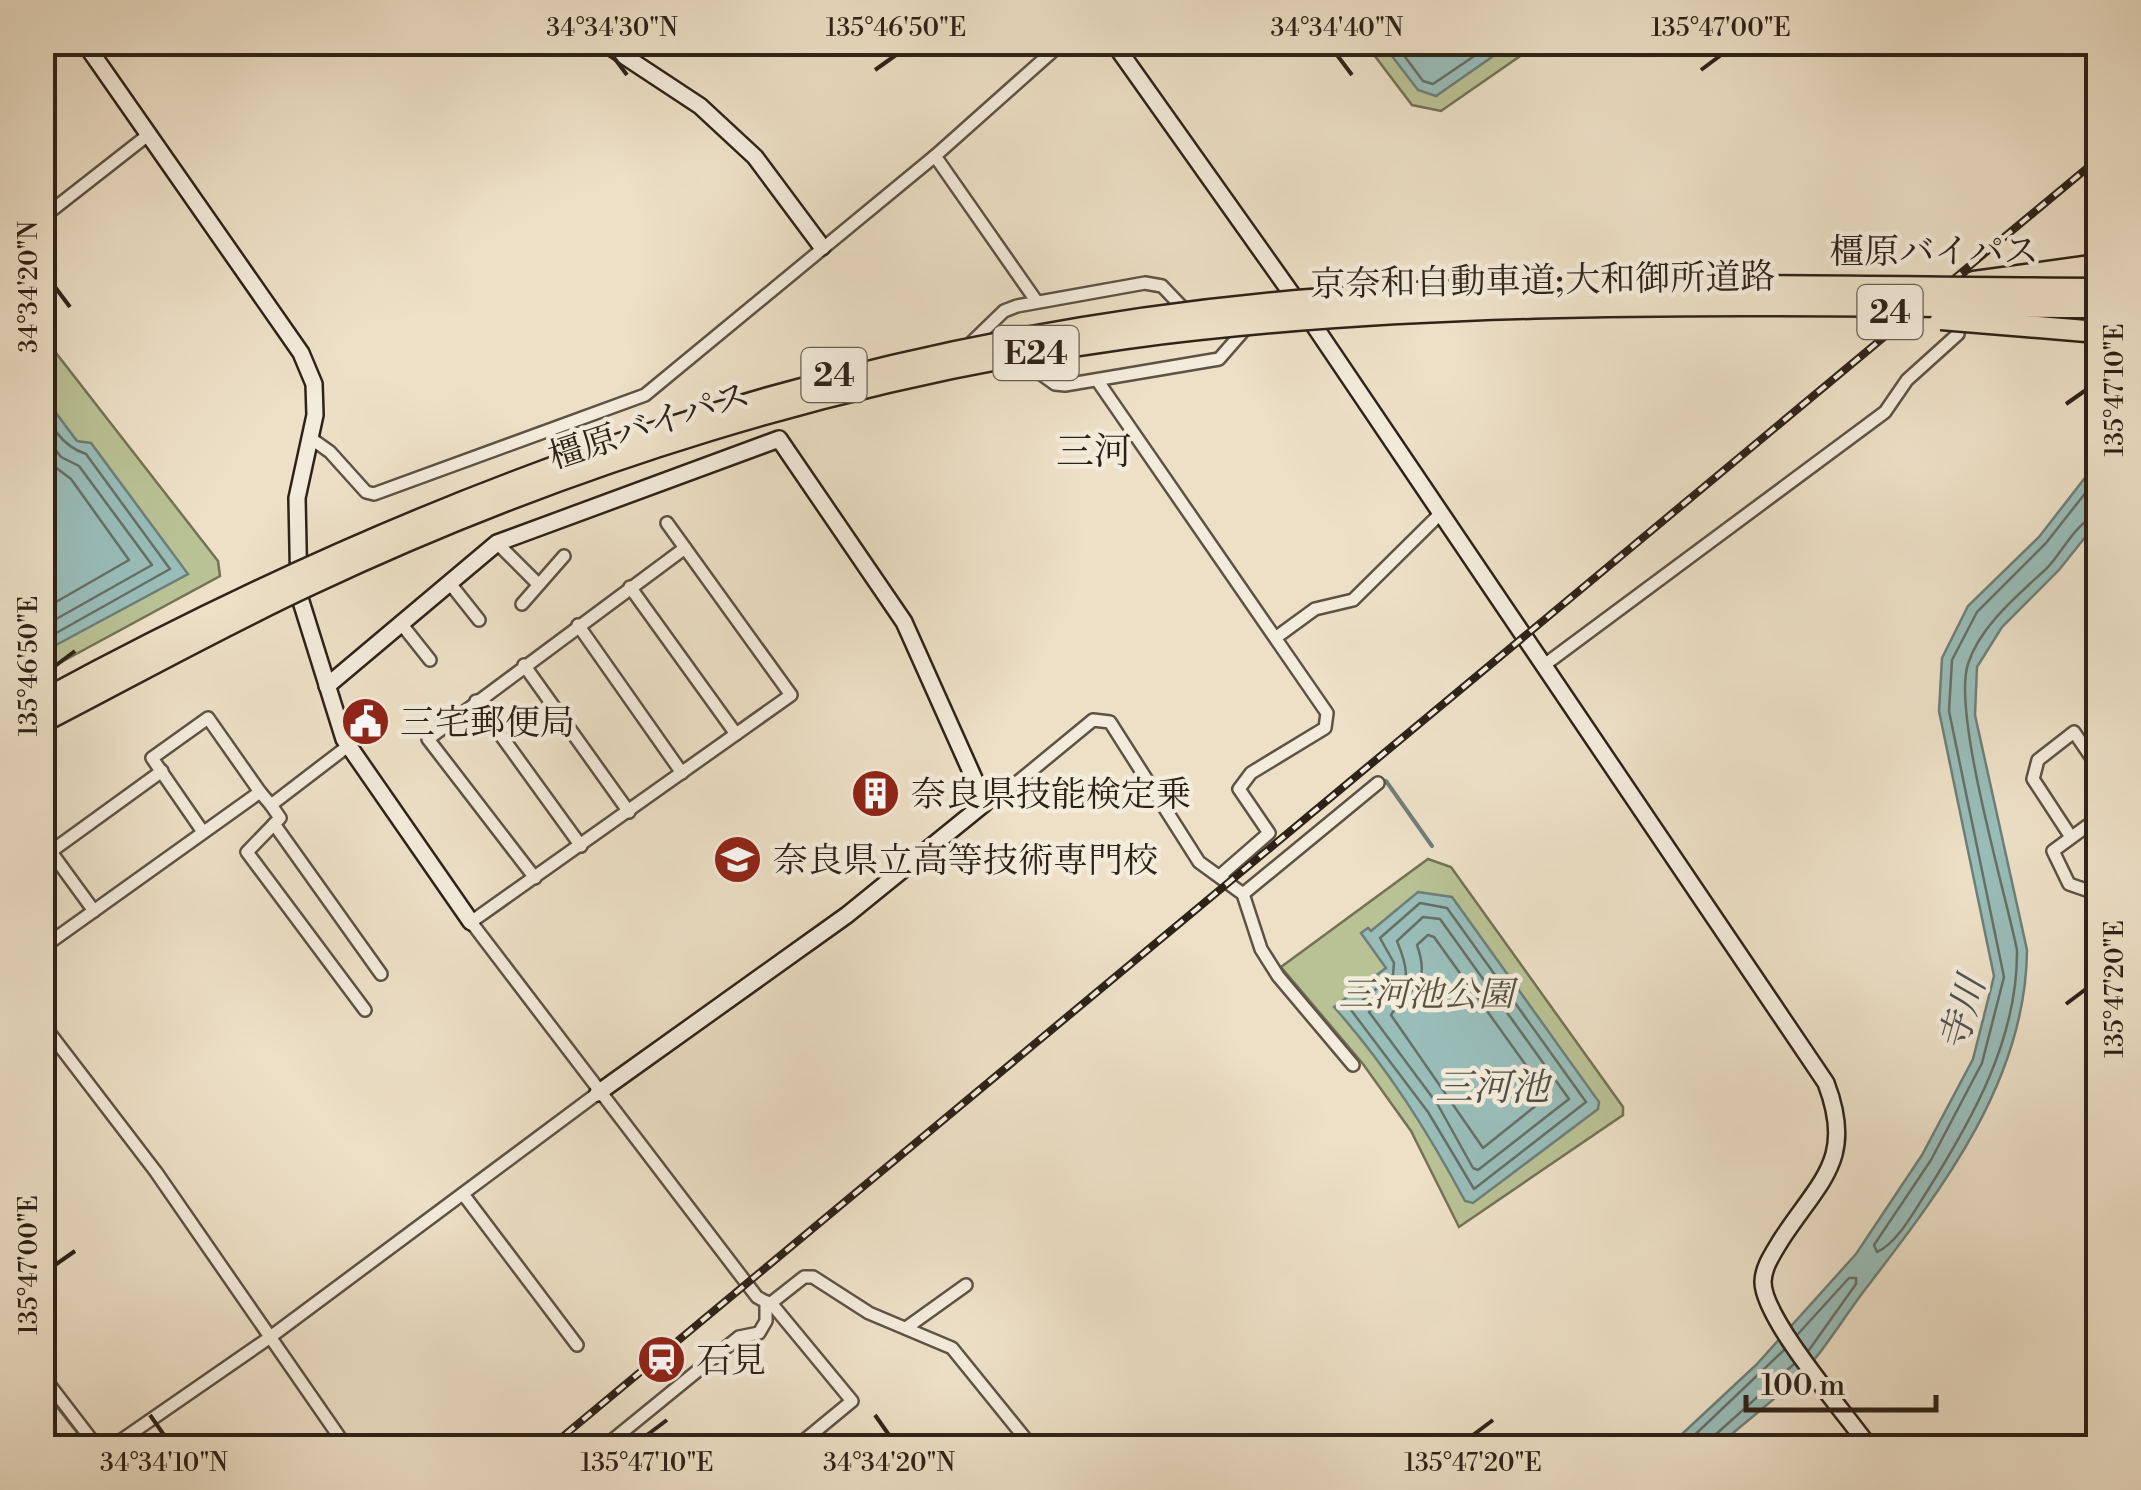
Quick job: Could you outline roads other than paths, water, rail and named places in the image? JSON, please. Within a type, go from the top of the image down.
[{"type":"highway","points":[[1967,283],[2098,265]]},
{"type":"highway","name":"橿原バイパス","points":[[42,698],[298,566],[479,488],[602,442],[762,393],[972,342],[1184,309],[1510,284],[2098,286]]},
{"type":"highway","name":"京奈和自動車道;大和御所道路","points":[[42,698],[301,569],[480,492],[604,446],[764,396],[996,342],[1291,302],[1510,288],[2098,286]]},
{"type":"highway","name":"京奈和自動車道;大和御所道路","points":[[42,724],[308,585],[487,509],[606,465],[768,414],[1000,359],[1296,318],[1510,306],[2098,307]]},
{"type":"highway","name":"橿原バイパス","points":[[42,724],[300,595],[488,513],[606,470],[769,420],[940,376],[1246,328],[1510,310],[2098,316]]},
{"type":"highway","points":[[1861,312],[2098,332]]},
{"type":"street","points":[[84,42],[301,353],[314,384],[315,415],[297,498],[300,595],[348,746],[471,922],[598,1093],[757,1298],[768,1302],[852,1401],[794,1448]]},
{"type":"street","points":[[603,42],[714,118],[755,157],[822,247]]},
{"type":"street","points":[[309,437],[330,452],[366,492],[374,494],[645,394],[935,156],[1064,42]]},
{"type":"street","points":[[1113,42],[1311,321],[1826,1083],[1839,1118],[1838,1154],[1766,1269],[1763,1283],[1777,1320],[1870,1448]]},
{"type":"street","points":[[42,218],[148,135]]},
{"type":"street","points":[[935,156],[1037,302]]},
{"type":"street","points":[[972,342],[1004,311],[1145,283],[1162,286],[1184,309]]},
{"type":"street","points":[[1022,361],[1055,384],[1098,380],[1218,359],[1246,328]]},
{"type":"street","points":[[1543,666],[1884,412],[1907,380],[1958,334]]},
{"type":"street","points":[[1098,380],[1278,636],[1327,713],[1325,728],[1251,772],[1239,789],[1269,833],[1222,874]]},
{"type":"street","points":[[327,686],[452,586],[497,544],[779,439],[904,622],[985,804]]},
{"type":"street","points":[[1278,636],[1315,609],[1352,600],[1440,514]]},
{"type":"street","points":[[471,922],[791,694],[666,523]]},
{"type":"street","points":[[497,544],[538,584]]},
{"type":"street","points":[[535,878],[428,739],[685,548]]},
{"type":"street","points":[[522,604],[564,556]]},
{"type":"street","points":[[452,586],[479,620]]},
{"type":"street","points":[[630,587],[736,734]]},
{"type":"street","points":[[402,626],[430,660]]},
{"type":"street","points":[[578,626],[682,773]]},
{"type":"street","points":[[524,666],[628,812]]},
{"type":"street","points":[[476,701],[581,846]]},
{"type":"street","points":[[203,832],[152,758],[208,718],[280,818],[247,852],[365,1010]]},
{"type":"street","points":[[110,1448],[268,1338],[598,1093],[847,915],[1093,720],[1110,722],[1199,862],[1222,874],[1243,894],[1261,948],[1295,999],[1353,1065]]},
{"type":"street","points":[[2072,838],[2033,780],[2038,760],[2074,732],[2098,767]]},
{"type":"street","points":[[271,805],[348,746]]},
{"type":"street","points":[[94,911],[47,855],[162,771]]},
{"type":"street","points":[[1243,894],[1378,782]]},
{"type":"street","points":[[42,948],[260,792]]},
{"type":"street","points":[[2098,818],[2052,851],[2069,884],[2098,894]]},
{"type":"street","points":[[274,824],[380,974]]},
{"type":"street","points":[[42,1023],[156,1172],[347,1448]]},
{"type":"street","points":[[463,1194],[577,1345]]},
{"type":"street","points":[[613,1448],[609,1443],[739,1337],[759,1333],[766,1321],[768,1302],[800,1280],[813,1277],[869,1313],[952,1348],[1033,1448]]},
{"type":"street","points":[[906,1328],[966,1285]]},
{"type":"street","points":[[42,1375],[98,1448]]},
{"type":"water","points":[[1382,43],[1512,43],[1436,96],[1418,90]]},
{"type":"water","points":[[42,380],[54,395],[53,409],[77,441],[91,443],[188,574],[43,652]]},
{"type":"water","points":[[2098,461],[2098,521],[2059,570],[2002,627],[1977,667],[1975,715],[2027,950],[2023,998],[1996,1088],[1951,1171],[1924,1211],[1807,1368],[1717,1447],[1667,1448],[1756,1365],[1856,1254],[1922,1155],[1973,1059],[1994,976],[1939,711],[1942,658],[1968,606],[2039,537]]},
{"type":"water","name":"三河池","points":[[1418,892],[1452,897],[1599,1102],[1598,1109],[1473,1203],[1465,1201],[1405,1100],[1334,1007],[1386,968],[1361,933],[1368,928],[1371,931]]},
{"type":"waterway","points":[[1386,781],[1432,846]]},
{"type":"waterway","points":[[42,1387],[90,1448]]},
{"type":"railway","points":[[549,1448],[2098,159]]},
{"type":"place","name":"三宅郵便局","points":[[365,722]]},
{"type":"place","name":"奈良県技能検定乗","points":[[876,794]]},
{"type":"place","name":"奈良県立高等技術専門校","points":[[738,860]]},
{"type":"place","name":"石見","points":[[661,1360]]},
{"type":"district","name":"三河","points":[[1094,451]]},
{"type":"park label","name":"三河池公園","points":[[1426,994]]},
{"type":"water label","name":"寺川","points":[[1962,1014]]}]
